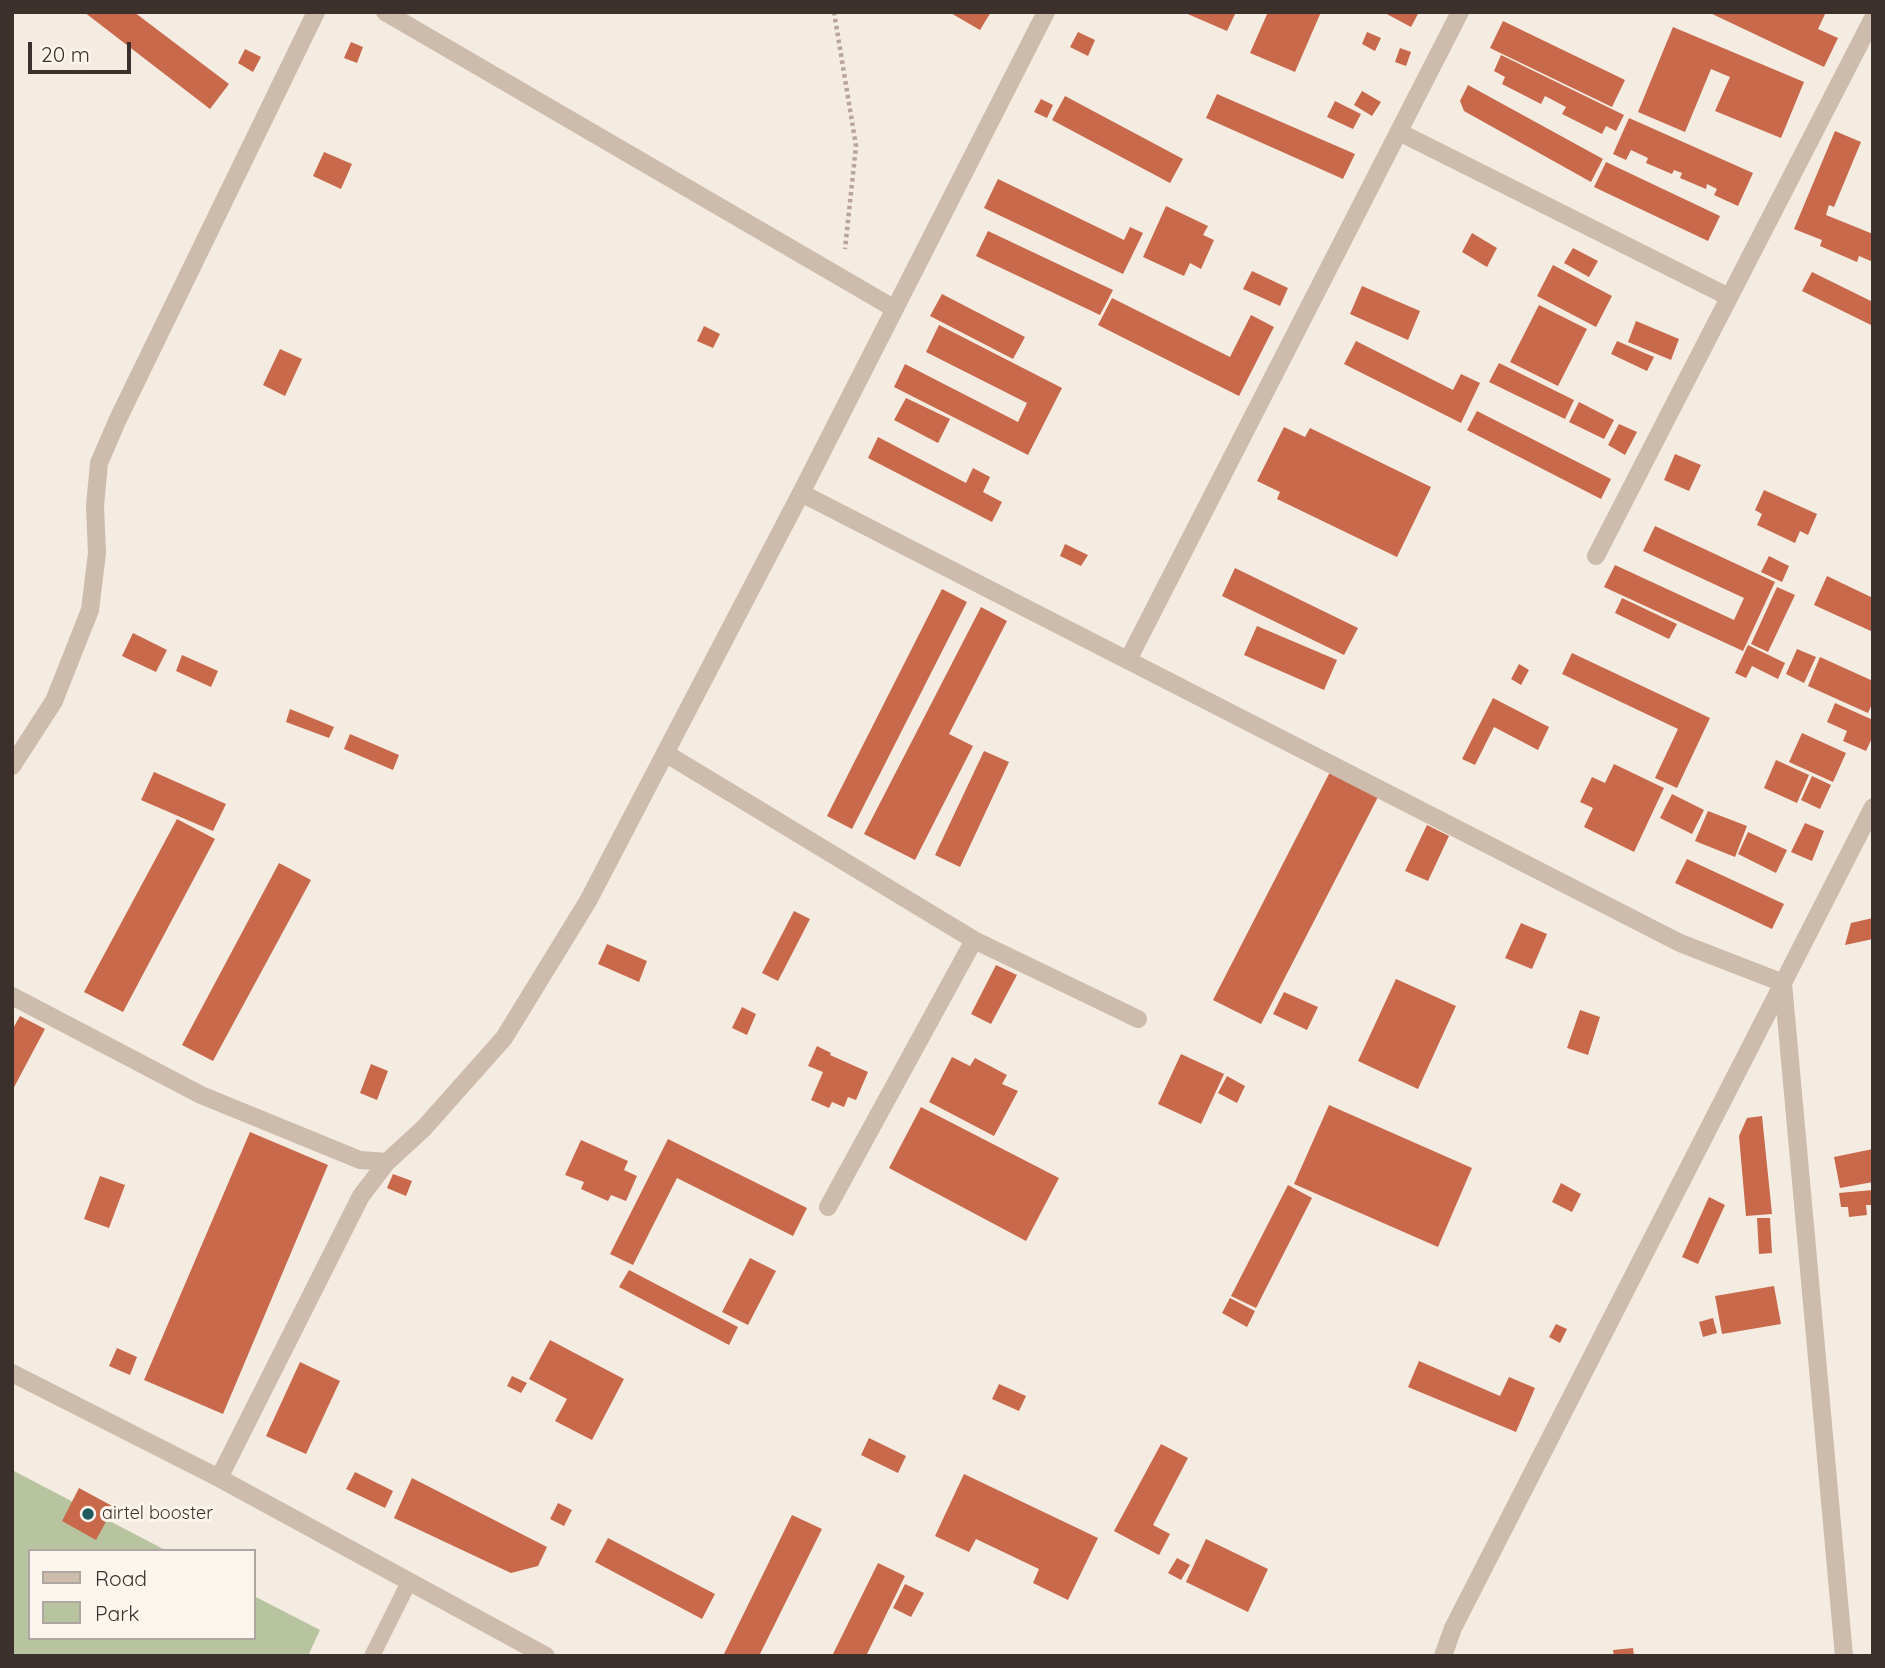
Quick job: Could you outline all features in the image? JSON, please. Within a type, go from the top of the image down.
[{"type":"street","points":[[12,766],[54,701],[90,610],[97,553],[95,506],[99,463],[316,12]]},
{"type":"street","points":[[385,12],[895,309]]},
{"type":"street","points":[[219,1478],[361,1196],[387,1162],[424,1128],[504,1038],[588,901],[801,493],[1046,12]]},
{"type":"street","points":[[1128,660],[1460,12]]},
{"type":"street","points":[[1596,556],[1873,18]]},
{"type":"street","points":[[1399,132],[1729,297]]},
{"type":"street","points":[[801,493],[1680,943],[1783,983]]},
{"type":"street","points":[[665,753],[974,940],[1138,1019]]},
{"type":"street","points":[[1443,1656],[1452,1628],[1873,807]]},
{"type":"street","points":[[828,1207],[974,940]]},
{"type":"street","points":[[1783,983],[1844,1656]]},
{"type":"street","points":[[12,996],[201,1095],[360,1160],[387,1162]]},
{"type":"street","points":[[12,1373],[219,1478],[546,1656]]},
{"type":"lane","points":[[372,1656],[409,1582]]},
{"type":"path","points":[[834,12],[856,146],[842,278]]},
{"type":"green space","points":[[12,1470],[163,1549],[28,1549],[28,1640],[256,1640],[256,1597],[320,1630],[308,1656],[12,1656]]},
{"type":"building","points":[[84,12],[134,12],[229,84],[210,109]]},
{"type":"building","points":[[949,12],[991,12],[980,30]]},
{"type":"building","points":[[1183,12],[1236,12],[1227,31]]},
{"type":"building","points":[[1268,12],[1321,12],[1295,72],[1250,53]]},
{"type":"building","points":[[1383,12],[1419,12],[1411,27]]},
{"type":"building","points":[[1708,12],[1826,12],[1818,29],[1838,38],[1824,67]]},
{"type":"building","points":[[1503,21],[1625,80],[1612,107],[1490,48]]},
{"type":"building","points":[[1673,27],[1804,82],[1781,138],[1715,111],[1730,77],[1711,69],[1685,132],[1638,112]]},
{"type":"building","points":[[1078,32],[1095,40],[1088,56],[1070,47]]},
{"type":"building","points":[[1367,32],[1381,38],[1375,51],[1362,44]]},
{"type":"building","points":[[351,42],[363,47],[357,63],[344,58]]},
{"type":"building","points":[[1400,48],[1411,52],[1406,66],[1395,62]]},
{"type":"building","points":[[245,49],[261,57],[253,72],[238,63]]},
{"type":"building","points":[[1501,55],[1624,115],[1616,131],[1606,126],[1602,134],[1562,114],[1566,107],[1545,96],[1541,104],[1502,84],[1505,77],[1494,71]]},
{"type":"building","points":[[1468,85],[1603,159],[1591,182],[1464,111],[1460,101]]},
{"type":"building","points":[[1362,91],[1381,102],[1372,116],[1354,105]]},
{"type":"building","points":[[1217,94],[1355,154],[1343,179],[1206,118]]},
{"type":"building","points":[[1065,96],[1183,159],[1170,183],[1052,120]]},
{"type":"building","points":[[1041,99],[1053,105],[1047,118],[1034,112]]},
{"type":"building","points":[[1335,101],[1361,114],[1353,129],[1327,117]]},
{"type":"building","points":[[1629,118],[1753,173],[1738,206],[1714,195],[1717,189],[1707,184],[1706,189],[1680,178],[1682,173],[1674,170],[1672,174],[1646,163],[1648,158],[1631,150],[1626,160],[1613,154]]},
{"type":"building","points":[[1835,131],[1861,142],[1834,207],[1829,205],[1826,215],[1873,234],[1873,262],[1859,256],[1857,262],[1820,246],[1822,240],[1794,229]]},
{"type":"building","points":[[324,152],[352,164],[341,189],[313,176]]},
{"type":"building","points":[[1606,162],[1720,216],[1708,241],[1594,187]]},
{"type":"building","points":[[998,179],[1124,240],[1130,227],[1143,233],[1123,274],[984,208]]},
{"type":"building","points":[[1166,206],[1208,226],[1203,235],[1214,240],[1201,269],[1190,263],[1184,276],[1143,257]]},
{"type":"building","points":[[988,231],[1113,290],[1100,315],[976,256]]},
{"type":"building","points":[[1472,233],[1497,248],[1487,267],[1462,252]]},
{"type":"building","points":[[1573,248],[1598,261],[1589,277],[1564,263]]},
{"type":"building","points":[[1553,265],[1612,296],[1596,327],[1537,296]]},
{"type":"building","points":[[1252,271],[1288,288],[1280,306],[1243,289]]},
{"type":"building","points":[[1812,272],[1873,302],[1873,326],[1802,291]]},
{"type":"building","points":[[1362,286],[1420,311],[1408,340],[1350,314]]},
{"type":"building","points":[[942,294],[1025,337],[1013,359],[930,316]]},
{"type":"building","points":[[1112,298],[1230,357],[1251,315],[1274,327],[1239,396],[1098,325]]},
{"type":"building","points":[[1539,305],[1587,329],[1558,386],[1510,362]]},
{"type":"building","points":[[1636,321],[1679,339],[1671,360],[1628,342]]},
{"type":"building","points":[[939,325],[1062,388],[1028,455],[894,387],[905,364],[1018,422],[1027,403],[926,352]]},
{"type":"building","points":[[704,326],[720,334],[713,348],[697,341]]},
{"type":"building","points":[[1356,341],[1453,390],[1461,374],[1480,383],[1461,423],[1344,364]]},
{"type":"building","points":[[1617,341],[1654,357],[1647,371],[1611,354]]},
{"type":"building","points":[[280,349],[302,359],[285,396],[263,385]]},
{"type":"building","points":[[1499,363],[1574,400],[1565,419],[1489,382]]},
{"type":"building","points":[[906,398],[950,419],[938,443],[894,420]]},
{"type":"building","points":[[1579,402],[1614,420],[1604,439],[1569,422]]},
{"type":"building","points":[[1477,411],[1611,479],[1601,499],[1467,430]]},
{"type":"building","points":[[1619,424],[1637,432],[1625,455],[1608,445]]},
{"type":"building","points":[[1284,427],[1305,437],[1310,428],[1431,487],[1397,557],[1277,499],[1280,492],[1257,481]]},
{"type":"building","points":[[878,437],[966,483],[973,468],[990,477],[983,492],[1002,502],[992,522],[868,458]]},
{"type":"building","points":[[1675,454],[1701,465],[1689,491],[1664,480]]},
{"type":"building","points":[[1764,490],[1817,514],[1808,535],[1800,531],[1795,543],[1757,525],[1762,514],[1755,510]]},
{"type":"building","points":[[1655,526],[1775,582],[1743,651],[1604,587],[1615,565],[1734,620],[1744,598],[1643,551]]},
{"type":"building","points":[[1065,544],[1088,555],[1081,566],[1060,556]]},
{"type":"building","points":[[1769,556],[1789,566],[1782,582],[1761,572]]},
{"type":"building","points":[[1235,568],[1358,628],[1344,655],[1222,596]]},
{"type":"building","points":[[1827,576],[1873,598],[1873,632],[1814,605]]},
{"type":"building","points":[[1777,587],[1795,595],[1768,652],[1751,644]]},
{"type":"building","points":[[942,589],[967,602],[852,829],[827,816]]},
{"type":"building","points":[[1622,598],[1677,624],[1669,639],[1615,613]]},
{"type":"building","points":[[981,607],[1007,621],[949,734],[973,746],[915,860],[864,834]]},
{"type":"building","points":[[1257,626],[1337,660],[1324,690],[1244,655]]},
{"type":"building","points":[[133,633],[167,650],[156,672],[122,656]]},
{"type":"building","points":[[1748,645],[1785,663],[1778,679],[1752,666],[1746,678],[1735,673]]},
{"type":"building","points":[[1797,649],[1816,657],[1804,683],[1786,674]]},
{"type":"building","points":[[1572,653],[1710,718],[1677,788],[1655,778],[1678,729],[1562,674]]},
{"type":"building","points":[[182,655],[218,671],[211,687],[176,671]]},
{"type":"building","points":[[1820,657],[1873,681],[1873,702],[1868,713],[1808,686]]},
{"type":"building","points":[[1519,664],[1529,670],[1521,685],[1511,679]]},
{"type":"building","points":[[1493,698],[1549,727],[1538,750],[1494,727],[1475,765],[1462,759]]},
{"type":"building","points":[[1835,703],[1873,720],[1873,736],[1866,751],[1843,741],[1847,731],[1827,722]]},
{"type":"building","points":[[290,709],[334,727],[329,738],[286,722]]},
{"type":"building","points":[[1802,733],[1846,753],[1833,782],[1789,762]]},
{"type":"building","points":[[350,734],[399,755],[393,770],[344,749]]},
{"type":"building","points":[[984,751],[1009,762],[960,867],[935,855]]},
{"type":"building","points":[[1776,760],[1809,775],[1797,803],[1764,788]]},
{"type":"building","points":[[1614,764],[1664,788],[1634,852],[1584,827],[1593,808],[1580,802],[1592,777],[1605,783]]},
{"type":"building","points":[[154,772],[226,804],[213,831],[141,800]]},
{"type":"building","points":[[1330,772],[1378,797],[1261,1024],[1213,1000]]},
{"type":"building","points":[[1812,776],[1831,785],[1820,809],[1801,800]]},
{"type":"building","points":[[1672,794],[1704,810],[1692,834],[1660,818]]},
{"type":"building","points":[[1708,811],[1747,826],[1735,857],[1695,841]]},
{"type":"building","points":[[177,819],[215,839],[123,1012],[84,992]]},
{"type":"building","points":[[1805,823],[1824,831],[1812,861],[1791,852]]},
{"type":"building","points":[[1427,825],[1449,836],[1428,881],[1405,871]]},
{"type":"building","points":[[1748,832],[1787,850],[1776,873],[1738,854]]},
{"type":"building","points":[[1687,859],[1784,904],[1772,929],[1675,883]]},
{"type":"building","points":[[279,863],[311,880],[213,1061],[182,1045]]},
{"type":"building","points":[[794,911],[810,919],[778,981],[762,973]]},
{"type":"building","points":[[1873,918],[1873,939],[1845,945],[1851,923]]},
{"type":"building","points":[[1521,923],[1547,934],[1532,969],[1505,958]]},
{"type":"building","points":[[607,944],[647,961],[639,982],[598,964]]},
{"type":"building","points":[[996,965],[1017,975],[991,1024],[971,1014]]},
{"type":"building","points":[[1396,979],[1456,1006],[1418,1089],[1358,1061]]},
{"type":"building","points":[[1284,992],[1318,1007],[1307,1030],[1273,1014]]},
{"type":"building","points":[[742,1007],[756,1014],[747,1035],[732,1028]]},
{"type":"building","points":[[1580,1010],[1600,1017],[1588,1055],[1567,1048]]},
{"type":"building","points":[[20,1016],[45,1029],[12,1091],[12,1030]]},
{"type":"building","points":[[817,1046],[831,1053],[830,1055],[868,1072],[856,1100],[848,1097],[844,1107],[832,1102],[829,1108],[811,1100],[823,1072],[808,1066]]},
{"type":"building","points":[[1181,1054],[1224,1074],[1201,1124],[1158,1104]]},
{"type":"building","points":[[952,1057],[970,1066],[975,1058],[1007,1075],[1002,1084],[1018,1091],[994,1136],[929,1102]]},
{"type":"building","points":[[371,1064],[388,1071],[377,1100],[360,1093]]},
{"type":"building","points":[[1227,1076],[1245,1086],[1237,1103],[1218,1093]]},
{"type":"building","points":[[1329,1105],[1472,1168],[1438,1247],[1294,1184]]},
{"type":"building","points":[[921,1107],[1059,1178],[1026,1241],[889,1168]]},
{"type":"building","points":[[1762,1116],[1772,1214],[1746,1216],[1739,1136],[1747,1118]]},
{"type":"building","points":[[250,1132],[328,1165],[223,1414],[144,1380]]},
{"type":"building","points":[[668,1139],[807,1208],[793,1236],[677,1178],[633,1265],[610,1254]]},
{"type":"building","points":[[581,1140],[628,1161],[624,1170],[637,1176],[626,1201],[611,1195],[608,1201],[581,1189],[584,1182],[565,1175]]},
{"type":"building","points":[[1873,1149],[1873,1182],[1840,1188],[1834,1157]]},
{"type":"building","points":[[393,1174],[412,1181],[406,1196],[387,1188]]},
{"type":"building","points":[[100,1176],[125,1185],[109,1228],[84,1219]]},
{"type":"building","points":[[1561,1183],[1581,1194],[1572,1212],[1552,1202]]},
{"type":"building","points":[[1288,1185],[1312,1198],[1256,1308],[1231,1296]]},
{"type":"building","points":[[1873,1190],[1873,1205],[1866,1205],[1867,1215],[1849,1217],[1848,1207],[1841,1207],[1839,1193]]},
{"type":"building","points":[[1709,1197],[1725,1205],[1698,1264],[1682,1257]]},
{"type":"building","points":[[1757,1218],[1770,1218],[1772,1253],[1759,1254]]},
{"type":"building","points":[[750,1258],[776,1271],[748,1325],[722,1312]]},
{"type":"building","points":[[629,1270],[738,1327],[729,1345],[619,1287]]},
{"type":"building","points":[[1774,1286],[1781,1324],[1722,1334],[1715,1296]]},
{"type":"building","points":[[1230,1298],[1255,1311],[1247,1327],[1222,1313]]},
{"type":"building","points":[[1713,1318],[1717,1333],[1703,1337],[1699,1322]]},
{"type":"building","points":[[1556,1324],[1567,1329],[1560,1343],[1549,1337]]},
{"type":"building","points":[[550,1340],[624,1379],[592,1440],[555,1421],[567,1399],[529,1379]]},
{"type":"building","points":[[117,1348],[137,1357],[130,1375],[109,1366]]},
{"type":"building","points":[[1419,1361],[1500,1396],[1509,1377],[1535,1388],[1516,1432],[1408,1387]]},
{"type":"building","points":[[300,1362],[340,1381],[306,1454],[266,1436]]},
{"type":"building","points":[[512,1376],[527,1383],[521,1393],[507,1386]]},
{"type":"building","points":[[999,1384],[1026,1396],[1019,1411],[992,1399]]},
{"type":"building","points":[[869,1438],[906,1456],[898,1473],[861,1455]]},
{"type":"building","points":[[1161,1444],[1188,1458],[1153,1525],[1170,1534],[1159,1555],[1114,1531]]},
{"type":"building","points":[[355,1472],[393,1491],[385,1508],[346,1489]]},
{"type":"building","points":[[964,1474],[1098,1538],[1068,1600],[1033,1583],[1039,1569],[976,1539],[969,1552],[935,1536]]},
{"type":"building","points":[[412,1478],[547,1547],[538,1566],[511,1573],[394,1518]]},
{"type":"building","name":"airtel booster","points":[[79,1488],[114,1507],[96,1540],[62,1521]]},
{"type":"building","points":[[558,1503],[572,1510],[564,1526],[550,1519]]},
{"type":"building","points":[[792,1515],[822,1529],[759,1656],[723,1656]]},
{"type":"building","points":[[608,1538],[715,1594],[702,1619],[595,1562]]},
{"type":"building","points":[[1206,1539],[1268,1569],[1248,1612],[1186,1582]]},
{"type":"building","points":[[1177,1558],[1190,1565],[1181,1580],[1168,1573]]},
{"type":"building","points":[[878,1563],[905,1576],[866,1656],[832,1656]]},
{"type":"building","points":[[905,1584],[924,1593],[911,1617],[893,1608]]},
{"type":"building","points":[[1633,1648],[1634,1656],[1614,1656],[1613,1650]]},
{"type":"place","name":"airtel booster","points":[[88,1514]]}]
